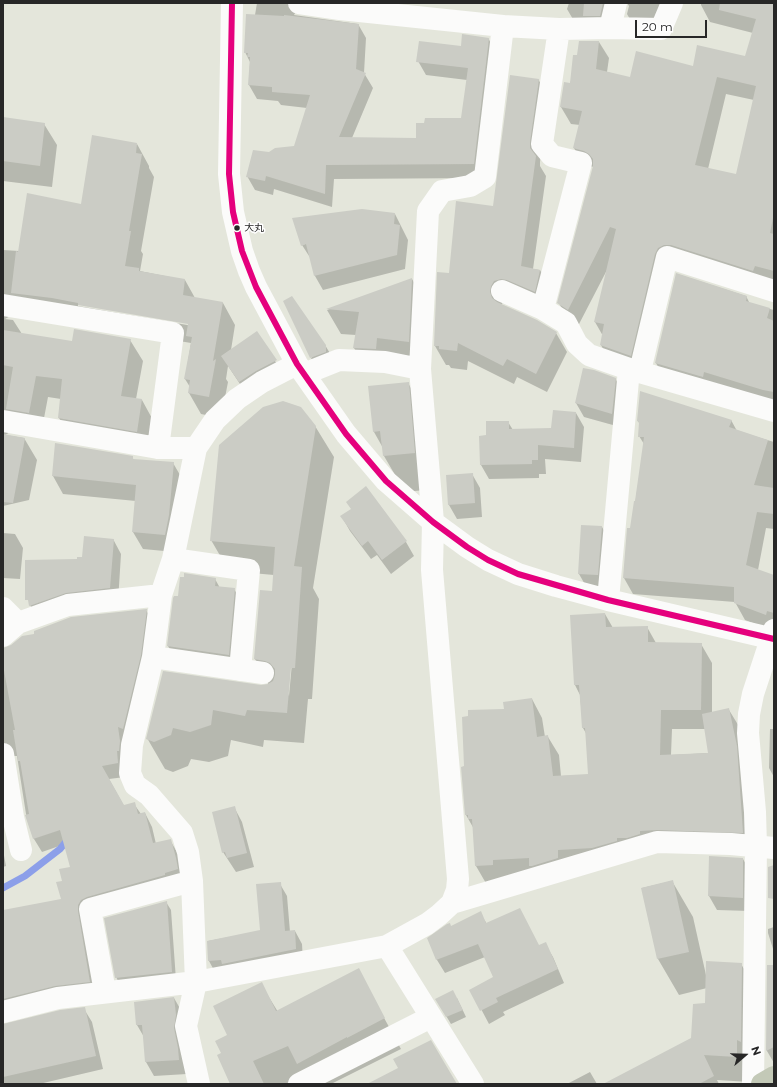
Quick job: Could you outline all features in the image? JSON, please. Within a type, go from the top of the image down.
[{"type":"main road","points":[[762,1084],[774,1077]]},
{"type":"street","points":[[232,3],[229,174],[233,212],[242,250],[249,271],[300,369],[346,434],[386,481],[433,522],[467,547],[488,560],[518,574],[608,600],[773,636],[753,694],[748,714],[748,733],[755,812],[765,847],[753,1084]]},
{"type":"street","points":[[299,3],[341,6],[503,26],[559,29],[661,29],[672,3]]},
{"type":"street","points":[[610,28],[616,3]]},
{"type":"street","points":[[452,903],[457,890],[458,879],[432,570],[433,522],[420,369],[428,211],[442,192],[470,186],[485,177],[503,26]]},
{"type":"street","points":[[543,309],[581,163],[552,156],[542,144],[559,29]]},
{"type":"street","points":[[608,600],[635,370],[667,257],[774,290]]},
{"type":"street","points":[[502,291],[543,309],[566,323],[577,344],[589,355],[774,411]]},
{"type":"street","points":[[3,305],[173,333],[158,448]]},
{"type":"street","points":[[199,1084],[186,1026],[196,982],[192,881],[188,852],[182,833],[149,795],[135,784],[130,773],[132,745],[153,657],[161,595],[173,559],[196,448],[215,420],[236,399],[262,382],[300,369],[339,360],[385,362],[420,369]]},
{"type":"street","points":[[3,421],[158,448],[196,448]]},
{"type":"street","points":[[173,559],[249,570],[240,670]]},
{"type":"street","points":[[8,622],[68,605],[161,595]]},
{"type":"street","points":[[153,657],[263,673]]},
{"type":"street","points":[[3,754],[8,817],[21,850]]},
{"type":"street","points":[[3,1012],[58,998],[196,982],[387,946],[427,924],[452,903],[657,842],[731,844],[765,847]]},
{"type":"street","points":[[104,992],[90,909],[192,881]]},
{"type":"street","points":[[387,946],[473,1084]]},
{"type":"street","points":[[299,1084],[431,1017]]},
{"type":"building","points":[[584,3],[603,3],[600,16],[583,16]]},
{"type":"building","points":[[720,3],[774,3],[774,213],[770,233],[774,234],[774,271],[755,266],[753,271],[671,245],[664,245],[658,248],[655,254],[631,356],[600,345],[604,324],[594,322],[616,229],[610,227],[568,310],[557,303],[593,166],[593,159],[589,154],[573,148],[582,111],[560,107],[564,82],[570,83],[573,55],[577,55],[579,41],[599,41],[596,69],[630,77],[636,51],[693,66],[697,45],[745,56],[756,19],[719,10]],"holes":[[[717,77],[756,86],[736,174],[695,165]]]},
{"type":"building","points":[[246,14],[284,15],[359,24],[356,69],[366,73],[339,137],[416,138],[416,123],[424,123],[425,118],[461,118],[468,68],[416,62],[419,41],[461,46],[462,34],[489,38],[474,164],[326,165],[325,194],[266,176],[265,181],[246,177],[253,150],[269,152],[275,148],[294,146],[310,95],[272,92],[272,87],[248,85],[250,57],[247,57],[248,53],[244,53]]},
{"type":"building","points":[[510,75],[539,79],[530,142],[530,148],[536,156],[521,266],[540,270],[535,292],[507,280],[501,279],[494,281],[490,292],[492,298],[497,302],[537,320],[557,332],[536,374],[507,359],[503,366],[458,343],[457,351],[439,349],[439,346],[434,346],[437,272],[449,273],[456,201],[493,206]]},
{"type":"building","points":[[3,117],[45,123],[40,166],[3,161]]},
{"type":"building","points":[[92,135],[137,143],[136,153],[142,154],[129,231],[131,231],[125,266],[139,268],[139,271],[185,279],[183,295],[223,302],[213,361],[216,359],[209,397],[188,393],[190,380],[184,379],[192,337],[186,336],[188,324],[78,305],[78,303],[52,298],[11,293],[16,251],[18,252],[27,193],[81,204]]},
{"type":"building","points":[[362,209],[395,213],[394,224],[400,225],[397,255],[314,276],[306,244],[301,246],[292,218]]},
{"type":"building","points":[[676,273],[747,296],[746,301],[770,308],[767,318],[774,321],[774,392],[704,372],[703,377],[655,363]]},
{"type":"building","points":[[412,278],[409,342],[377,338],[376,349],[353,348],[359,312],[326,309]]},
{"type":"building","points":[[292,296],[326,345],[326,352],[310,358],[283,301]]},
{"type":"building","points":[[74,329],[131,339],[121,396],[142,399],[137,432],[58,418],[62,379],[36,376],[29,413],[6,409],[13,367],[3,365],[3,330],[72,341]]},
{"type":"building","points":[[257,331],[277,360],[239,382],[221,356]]},
{"type":"building","points":[[583,368],[594,370],[616,378],[612,414],[575,403]]},
{"type":"building","points":[[409,382],[415,453],[383,456],[380,431],[373,432],[368,386]]},
{"type":"building","points":[[640,391],[732,420],[729,427],[768,440],[754,485],[774,488],[774,514],[757,512],[746,565],[774,575],[774,613],[767,611],[766,615],[734,603],[734,587],[623,578],[627,528],[630,528],[644,437],[638,437],[639,422],[637,421]]},
{"type":"building","points":[[283,401],[301,407],[316,426],[294,566],[302,567],[295,668],[291,668],[287,713],[247,710],[245,716],[213,710],[211,725],[190,732],[173,728],[171,735],[154,742],[146,739],[163,671],[261,685],[268,684],[273,681],[275,669],[270,663],[254,659],[260,590],[272,591],[275,547],[210,541],[219,445],[263,407]]},
{"type":"building","points":[[553,410],[576,412],[574,448],[538,445],[538,460],[532,460],[532,464],[480,465],[479,436],[486,435],[486,421],[509,421],[509,429],[551,428]]},
{"type":"building","points":[[3,434],[25,438],[13,503],[3,502]]},
{"type":"building","points":[[55,443],[133,456],[133,459],[174,462],[169,515],[165,535],[132,532],[136,485],[52,476]]},
{"type":"building","points":[[473,473],[475,503],[448,505],[446,475]]},
{"type":"building","points":[[366,486],[407,541],[382,560],[368,541],[362,546],[340,516],[351,509],[346,502]]},
{"type":"building","points":[[581,525],[602,526],[598,575],[578,574]]},
{"type":"building","points":[[84,536],[114,539],[110,588],[66,593],[29,606],[28,600],[25,600],[25,560],[77,559],[77,557],[82,557]]},
{"type":"building","points":[[184,573],[216,578],[215,586],[235,588],[229,655],[167,646],[173,598],[174,596],[178,596],[180,577],[184,577]]},
{"type":"building","points":[[147,609],[141,655],[123,729],[118,727],[120,741],[119,751],[117,751],[118,763],[102,766],[124,805],[135,802],[138,814],[145,812],[153,843],[171,839],[178,869],[165,873],[165,875],[81,900],[78,905],[78,911],[90,982],[55,986],[3,999],[3,910],[61,899],[56,882],[62,881],[59,869],[70,867],[60,830],[33,839],[25,815],[29,814],[13,730],[15,730],[3,665],[3,648],[11,645],[22,636],[34,634],[34,631],[71,617]]},
{"type":"building","points":[[605,613],[606,627],[648,626],[648,642],[702,643],[701,710],[661,710],[660,755],[708,753],[702,714],[729,708],[737,746],[743,833],[657,830],[640,831],[640,834],[627,838],[617,838],[617,841],[592,848],[558,850],[558,858],[532,866],[529,866],[529,858],[493,860],[493,865],[475,866],[472,819],[468,819],[468,815],[465,815],[461,767],[464,766],[462,717],[468,716],[468,710],[504,709],[503,702],[532,698],[537,737],[548,735],[553,776],[588,774],[585,728],[582,728],[579,685],[574,685],[570,615]]},
{"type":"building","points":[[235,806],[247,853],[227,858],[225,852],[222,853],[212,812]]},
{"type":"building","points":[[709,856],[743,858],[743,898],[708,896]]},
{"type":"building","points":[[774,865],[774,899],[768,898],[768,867]]},
{"type":"building","points":[[673,880],[689,952],[657,959],[641,888]]},
{"type":"building","points":[[281,882],[285,931],[295,930],[296,949],[222,964],[221,960],[208,961],[207,941],[260,930],[256,884]]},
{"type":"building","points":[[167,901],[172,972],[115,978],[104,918]]},
{"type":"building","points":[[520,908],[539,945],[546,942],[558,969],[496,998],[498,1002],[480,1011],[469,990],[493,977],[478,944],[436,960],[427,938],[447,924],[450,923],[451,926],[481,911],[486,923]]},
{"type":"building","points":[[706,961],[742,963],[741,1042],[737,1040],[737,1057],[704,1055],[714,1076],[699,1084],[603,1084],[691,1038],[693,1004],[705,1003]]},
{"type":"building","points":[[767,965],[774,965],[774,1047],[766,1051]]},
{"type":"building","points":[[359,968],[385,1018],[297,1064],[288,1046],[253,1061],[264,1084],[230,1084],[217,1055],[221,1053],[215,1041],[227,1035],[213,1006],[262,982],[276,1011]]},
{"type":"building","points":[[453,990],[463,1010],[446,1017],[435,999]]},
{"type":"building","points":[[174,997],[176,1015],[174,1028],[179,1060],[145,1062],[142,1025],[136,1025],[134,1002]]},
{"type":"building","points":[[85,1007],[96,1056],[3,1077],[3,1024],[60,1010]]},
{"type":"building","points":[[431,1040],[457,1084],[367,1084],[398,1068],[393,1059]]},
{"type":"waterway","points":[[3,888],[25,876],[60,849],[69,838]]},
{"type":"transit line","points":[[232,3],[229,174],[233,212],[242,251],[256,287],[297,364],[346,434],[386,481],[433,522],[467,547],[488,560],[518,574],[608,600],[774,639]]},
{"type":"place","name":"大丸","points":[[237,228]]}]
